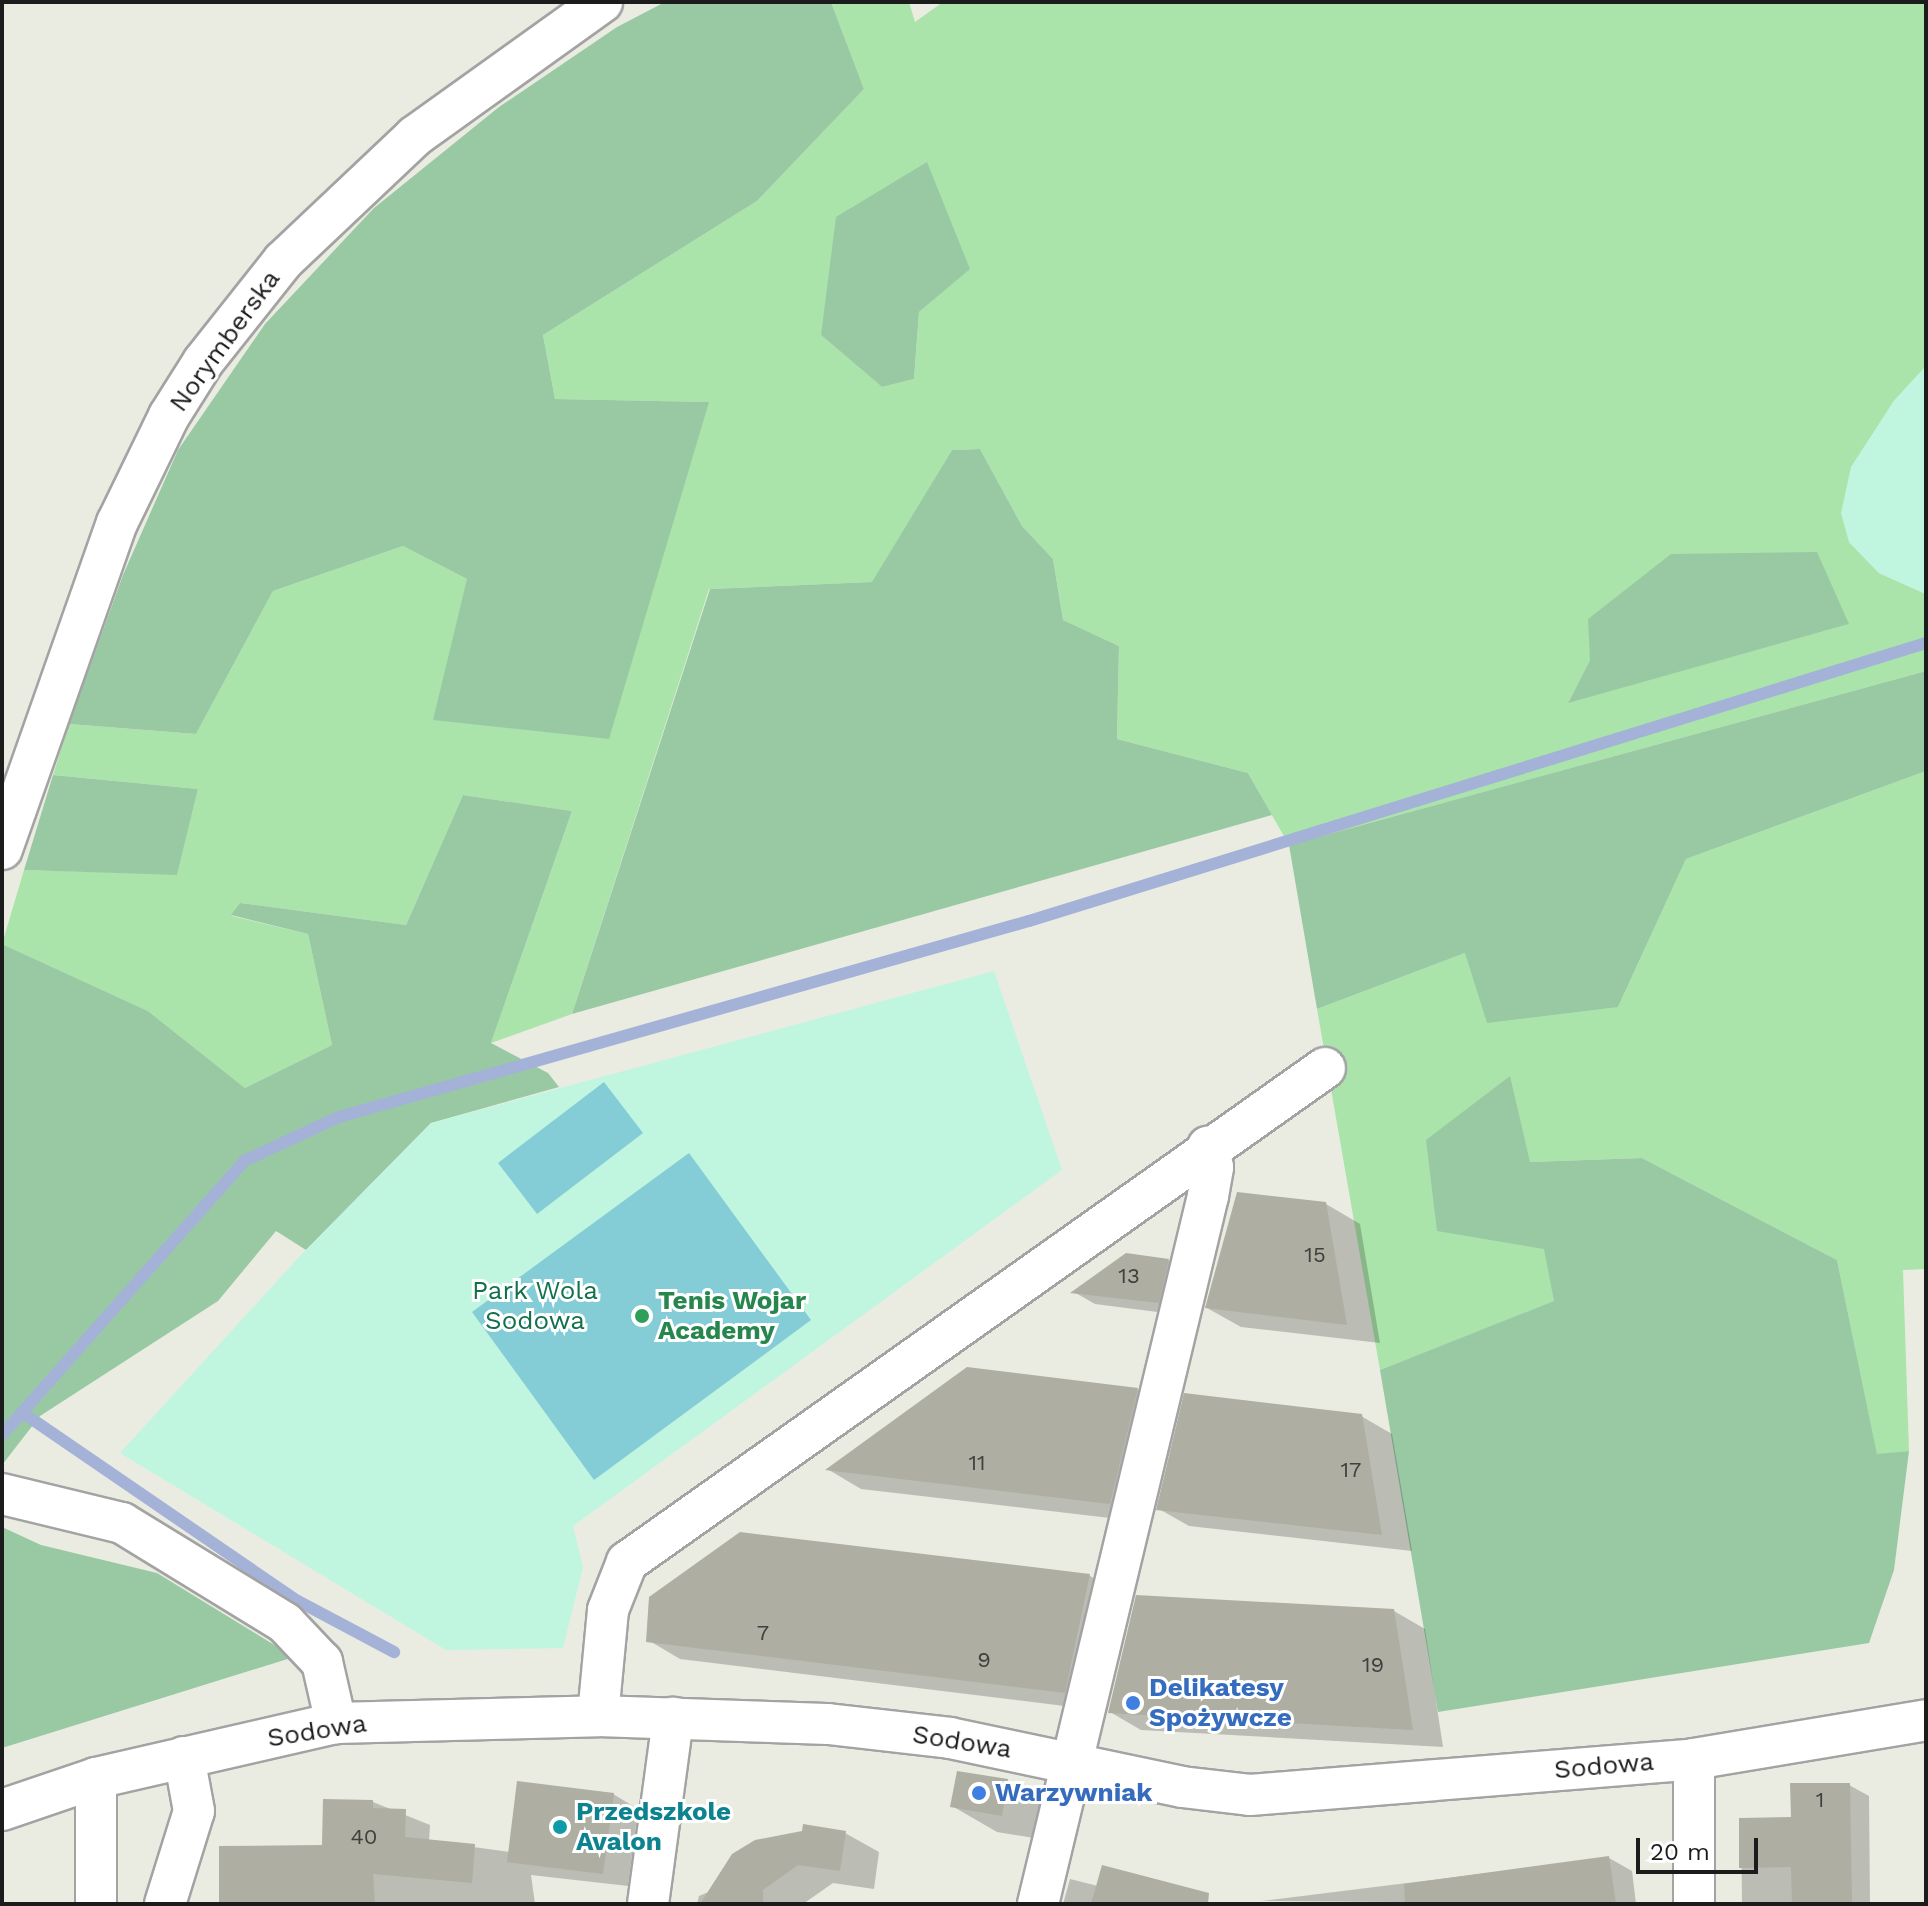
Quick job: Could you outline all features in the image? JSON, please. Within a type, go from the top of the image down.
[{"type":"street","name":"Norymberska","points":[[2,849],[17,754],[117,523],[169,416],[203,362],[283,261],[415,136],[602,2]]},
{"type":"street","points":[[598,1716],[608,1610],[627,1562],[1208,1147],[1325,1068]]},
{"type":"street","points":[[1038,1904],[1208,1196],[1213,1167],[1208,1147]]},
{"type":"street","points":[[2,1494],[122,1523],[285,1623],[322,1662],[332,1688],[336,1723]]},
{"type":"street","name":"Sodowa","points":[[2,1810],[96,1778],[336,1723],[598,1716],[828,1724],[950,1738],[1182,1787],[1250,1795],[1694,1759],[1926,1720]]},
{"type":"street","points":[[648,1904],[673,1718]]},
{"type":"street","points":[[165,1904],[194,1811],[184,1757]]},
{"type":"street","points":[[1694,1759],[1694,1904]]},
{"type":"street","points":[[96,1778],[96,1904]]},
{"type":"green space","points":[[665,2],[831,2],[864,89],[757,201],[543,335],[555,399],[709,402],[609,739],[433,720],[467,579],[403,546],[273,591],[196,734],[69,724],[123,575],[178,450],[265,324],[374,208],[499,107],[617,27]]},
{"type":"green space","points":[[831,2],[909,2],[915,22],[943,2],[1926,2],[1926,366],[1893,402],[1849,542],[1879,573],[1926,594],[1926,671],[1289,845],[1248,773],[1117,739],[1119,646],[1063,620],[1053,559],[1022,526],[980,449],[952,450],[873,582],[709,589],[572,1014],[491,1043],[572,811],[463,795],[406,925],[240,903],[232,916],[308,934],[332,1045],[245,1088],[148,1011],[2,944],[24,870],[177,874],[198,789],[53,775],[69,724],[196,734],[273,591],[403,546],[467,579],[708,402],[555,399],[543,335],[757,201],[864,89]],"holes":[[[969,269],[919,312],[914,379],[882,387],[821,335]],[[1849,624],[1569,702],[1590,660]]]},
{"type":"green space","points":[[927,162],[970,269],[919,312],[914,379],[882,387],[821,335],[836,217]]},
{"type":"green space","points":[[1926,366],[1926,594],[1879,573],[1849,542],[1841,513],[1851,467],[1893,402]]},
{"type":"green space","points":[[980,449],[1022,526],[1053,559],[1063,620],[1119,646],[1117,739],[1248,773],[1272,815],[572,1014],[710,589],[872,582],[952,450]]},
{"type":"green space","points":[[1817,552],[1849,624],[1568,703],[1590,660],[1588,619],[1671,554]]},
{"type":"green space","points":[[1926,671],[1926,771],[1686,859],[1618,1007],[1487,1023],[1465,953],[1317,1009],[1289,845]]},
{"type":"green space","points":[[1926,771],[1926,1269],[1903,1270],[1909,1451],[1877,1455],[1837,1260],[1642,1158],[1530,1162],[1555,1301],[1380,1370],[1317,1009],[1465,953],[1618,1007],[1686,859]]},
{"type":"green space","points":[[53,775],[198,789],[177,875],[24,870]]},
{"type":"green space","points":[[463,795],[572,811],[491,1043],[548,1073],[559,1087],[431,1123],[306,1250],[276,1231],[218,1301],[40,1416],[2,1465],[2,944],[148,1011],[245,1088],[332,1045],[308,934],[231,915],[240,903],[406,925]]},
{"type":"green space","name":"Park Wola Sodowa","points":[[994,971],[1062,1170],[573,1526],[583,1567],[563,1648],[446,1650],[120,1453],[299,1257],[431,1123]]},
{"type":"green space","points":[[1510,1076],[1530,1162],[1642,1158],[1837,1260],[1877,1454],[1909,1451],[1894,1570],[1869,1643],[1438,1712],[1380,1370],[1554,1301],[1544,1249],[1437,1231],[1426,1140]]},
{"type":"green space","points":[[604,1082],[643,1133],[537,1214],[498,1163]]},
{"type":"green space","name":"Tenis Wojar Academy","points":[[689,1153],[811,1320],[594,1480],[472,1312]]},
{"type":"green space","points":[[2,1527],[41,1545],[157,1573],[294,1657],[2,1748]]},
{"type":"building","points":[[1237,1192],[1326,1202],[1347,1325],[1205,1308]]},
{"type":"building","points":[[1126,1253],[1169,1259],[1159,1303],[1070,1293]]},
{"type":"building","points":[[967,1367],[1138,1388],[1110,1504],[825,1470]]},
{"type":"building","points":[[1184,1393],[1362,1414],[1382,1535],[1156,1510]]},
{"type":"building","points":[[740,1532],[1090,1574],[1065,1693],[646,1642],[649,1597]]},
{"type":"building","points":[[1136,1595],[1394,1609],[1413,1730],[1108,1713]]},
{"type":"building","name":"Warzywniak","points":[[957,1771],[1008,1779],[1002,1816],[950,1807]]},
{"type":"building","name":"Przedszkole Avalon","points":[[517,1781],[614,1793],[603,1874],[507,1862]]},
{"type":"building","points":[[1790,1783],[1850,1783],[1852,1904],[1792,1904],[1791,1867],[1739,1868],[1739,1818],[1791,1817]]},
{"type":"building","points":[[323,1799],[373,1800],[373,1808],[406,1809],[405,1837],[475,1844],[472,1883],[373,1874],[375,1904],[219,1904],[219,1846],[322,1845]]},
{"type":"building","points":[[803,1824],[846,1831],[840,1871],[798,1865],[763,1890],[763,1904],[700,1904],[732,1854],[755,1840],[802,1831]]},
{"type":"building","points":[[1609,1856],[1616,1904],[1405,1904],[1404,1884]]},
{"type":"building","points":[[1102,1865],[1209,1893],[1208,1904],[1091,1904]]},
{"type":"waterway","points":[[2,1435],[244,1161],[339,1117],[1029,921],[1926,643]]},
{"type":"waterway","points":[[23,1413],[298,1601],[394,1652]]},
{"type":"place","name":"Tenis Wojar Academy","points":[[642,1316]]},
{"type":"place","name":"Delikatesy Spożywcze","points":[[1133,1703]]},
{"type":"place","name":"Warzywniak","points":[[979,1793]]},
{"type":"place","name":"Przedszkole Avalon","points":[[560,1827]]}]
